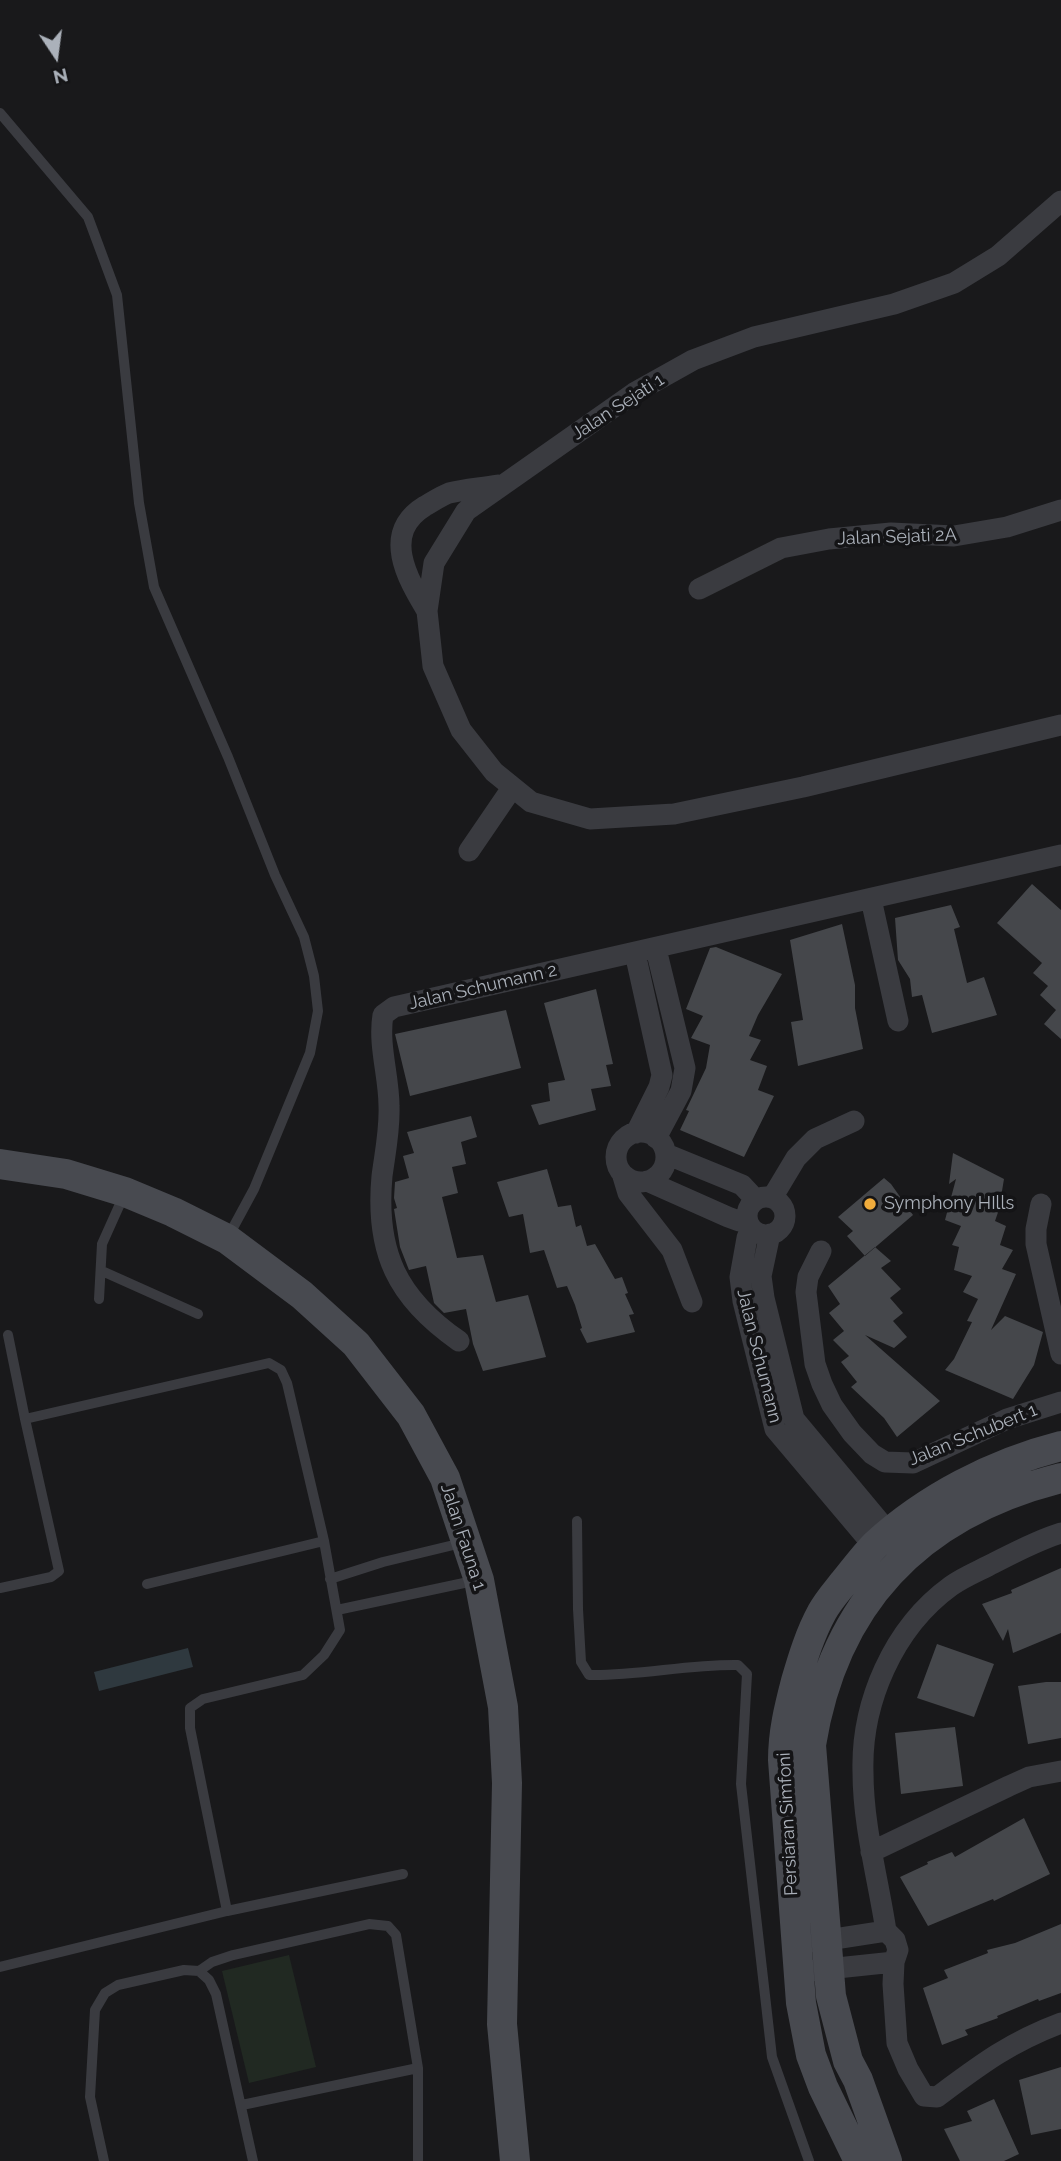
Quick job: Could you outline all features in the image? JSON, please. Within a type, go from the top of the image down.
[{"type":"street","name":"Jalan Sejati 1","points":[[1061,201],[998,256],[954,284],[894,304],[754,337],[693,360],[635,393],[466,511],[434,563],[427,611],[433,666],[461,730],[494,772],[531,802],[590,819],[674,814],[803,788],[1061,725]]},
{"type":"street","points":[[427,611],[411,584],[401,556],[401,535],[414,513],[446,494],[503,485]]},
{"type":"street","name":"Jalan Sejati 2A","points":[[699,589],[780,548],[829,539],[891,533],[954,536],[1007,527],[1061,510]]},
{"type":"street","points":[[469,851],[512,788]]},
{"type":"street","points":[[646,951],[1061,855]]},
{"type":"street","points":[[871,899],[898,1021]]},
{"type":"street","points":[[646,951],[685,1068],[681,1091],[653,1142]]},
{"type":"street","points":[[646,951],[662,1075],[653,1142],[663,1169],[659,1175],[647,1181]]},
{"type":"street","name":"Jalan Schumann 2","points":[[459,1341],[434,1323],[405,1292],[394,1272],[384,1237],[382,1179],[389,1126],[389,1103],[381,1029],[383,1015],[394,1007],[646,951]]},
{"type":"street","points":[[662,1075],[685,1068]]},
{"type":"street","name":"Jalan Schumann","points":[[756,1228],[748,1208],[764,1199],[796,1157],[815,1139],[854,1121]]},
{"type":"street","points":[[692,1302],[672,1250],[628,1193],[617,1162],[619,1145],[624,1139],[653,1142],[742,1185],[764,1199]]},
{"type":"street","name":"Jalan Fauna 1","points":[[0,1164],[66,1174],[125,1192],[227,1239],[302,1295],[356,1344],[411,1415],[445,1478],[479,1580],[503,1707],[507,1783],[502,2024],[515,2161]]},
{"type":"street","points":[[622,1172],[631,1180],[647,1181],[756,1228]]},
{"type":"street","name":"Jalan Schumann","points":[[756,1228],[778,1230],[784,1219],[782,1206],[764,1199]]},
{"type":"street","points":[[1041,1204],[1035,1229],[1036,1244],[1061,1354]]},
{"type":"street","name":"Jalan Schumann","points":[[756,1228],[747,1238],[740,1276],[743,1301],[775,1429],[892,1550]]},
{"type":"street","name":"Jalan Schubert 1","points":[[821,1251],[808,1277],[806,1292],[815,1364],[821,1384],[832,1405],[852,1433],[872,1454],[885,1462],[913,1463],[1007,1419],[1061,1402]]},
{"type":"street","name":"Persiaran Simfoni","points":[[887,2161],[858,2080],[848,2061],[831,1996],[811,1745],[816,1712],[830,1670],[908,1517],[964,1483],[1008,1463],[1061,1446]]},
{"type":"street","name":"Persiaran Simfoni","points":[[859,2161],[823,2087],[811,2054],[801,2003],[783,1739],[807,1644],[823,1610],[892,1550],[922,1541],[949,1524],[1025,1487],[1061,1478]]},
{"type":"street","points":[[1061,1533],[1039,1540],[951,1586],[912,1623],[873,1695],[866,1728],[863,1775],[871,1852],[886,1931],[895,1940],[898,1950],[894,1962],[897,2043],[924,2096],[937,2097],[1011,2045],[1061,2023]]},
{"type":"street","points":[[871,1852],[1029,1777],[1061,1771]]},
{"type":"street","points":[[827,1955],[886,1931]]},
{"type":"street","points":[[797,1958],[827,1955],[894,1962]]},
{"type":"lane","points":[[0,113],[88,217],[117,295],[139,503],[154,587],[228,757],[275,875],[304,937],[314,976],[318,1011],[310,1053],[254,1189],[227,1239]]},
{"type":"lane","points":[[99,1300],[102,1244],[125,1192]]},
{"type":"lane","points":[[102,1270],[198,1314]]},
{"type":"lane","points":[[0,1588],[51,1577],[59,1571],[8,1335]]},
{"type":"lane","points":[[25,1419],[269,1363],[281,1370],[287,1383],[324,1541],[340,1630],[324,1655],[303,1675],[203,1699],[190,1708],[190,1728],[227,1911]]},
{"type":"lane","points":[[577,1521],[581,1662],[589,1675],[618,1676],[717,1665],[738,1665],[747,1674],[741,1784],[772,2057],[809,2161]]},
{"type":"lane","points":[[147,1584],[324,1541]]},
{"type":"lane","points":[[330,1579],[383,1562],[467,1542]]},
{"type":"lane","points":[[337,1610],[479,1580]]},
{"type":"lane","points":[[0,1967],[227,1911],[403,1874]]},
{"type":"lane","points":[[199,1971],[212,1962],[233,1955],[369,1924],[388,1926],[396,1935],[418,2068],[418,2161]]},
{"type":"lane","points":[[104,2161],[90,2097],[95,2010],[105,1993],[118,1985],[184,1970],[199,1971],[209,1980],[216,1994],[253,2161]]},
{"type":"lane","points":[[242,2105],[418,2068]]},
{"type":"shaded area","points":[[188,1648],[193,1667],[99,1691],[94,1672]]},
{"type":"shaded area","points":[[289,1955],[316,2067],[249,2083],[222,1971]]},
{"type":"building","points":[[1032,884],[1061,910],[1061,1039],[1044,1024],[1056,1010],[1040,995],[1048,986],[1033,973],[1042,963],[997,923]]},
{"type":"building","points":[[951,905],[960,927],[954,929],[967,983],[984,977],[997,1015],[932,1033],[922,995],[912,997],[910,979],[898,960],[895,918]]},
{"type":"building","points":[[842,924],[855,985],[855,1008],[863,1049],[798,1066],[791,1022],[803,1020],[790,940]]},
{"type":"building","points":[[716,947],[782,974],[749,1036],[761,1040],[750,1060],[767,1066],[758,1090],[774,1096],[744,1157],[680,1130],[689,1111],[686,1110],[706,1068],[710,1045],[691,1038],[703,1016],[686,1009],[710,948]]},
{"type":"building","points":[[596,989],[613,1064],[606,1065],[611,1086],[591,1089],[596,1110],[539,1125],[531,1105],[550,1101],[548,1083],[565,1080],[544,1003]]},
{"type":"building","points":[[506,1010],[521,1068],[410,1096],[395,1034]]},
{"type":"building","points":[[471,1116],[477,1137],[461,1142],[466,1164],[452,1167],[458,1193],[442,1197],[457,1258],[483,1255],[496,1302],[528,1295],[546,1357],[483,1371],[473,1344],[466,1309],[444,1313],[434,1303],[426,1266],[409,1270],[400,1247],[394,1209],[397,1208],[394,1198],[395,1182],[409,1178],[403,1156],[414,1153],[407,1132]]},
{"type":"building","points":[[953,1153],[1004,1179],[1003,1198],[995,1221],[1006,1226],[1000,1245],[1013,1250],[1002,1269],[1016,1274],[991,1330],[1005,1316],[1043,1332],[1034,1365],[1013,1399],[945,1370],[954,1359],[972,1322],[967,1321],[978,1299],[963,1292],[972,1276],[954,1270],[959,1247],[952,1245],[961,1226],[945,1220],[956,1179],[949,1184]]},
{"type":"building","points":[[547,1169],[558,1207],[571,1205],[576,1227],[581,1225],[587,1246],[595,1244],[615,1279],[622,1277],[628,1293],[625,1294],[634,1314],[629,1315],[635,1332],[587,1343],[567,1286],[557,1288],[544,1250],[530,1253],[523,1214],[509,1217],[497,1182]]},
{"type":"building","points":[[884,1178],[913,1215],[865,1256],[847,1236],[853,1231],[838,1217]]},
{"type":"building","points":[[875,1247],[891,1261],[881,1268],[901,1289],[890,1298],[903,1313],[893,1321],[907,1337],[894,1348],[865,1335],[940,1401],[897,1437],[884,1418],[851,1387],[857,1382],[841,1362],[849,1356],[833,1340],[844,1331],[829,1313],[840,1304],[828,1286]]},
{"type":"building","points":[[1061,1568],[1061,1633],[1013,1653],[1008,1629],[1003,1641],[982,1604],[1012,1593],[1011,1590]]},
{"type":"building","points":[[937,1644],[994,1664],[974,1717],[917,1698]]},
{"type":"building","points":[[1061,1682],[1061,1738],[1028,1744],[1018,1686]]},
{"type":"building","points":[[955,1727],[963,1786],[901,1794],[895,1733]]},
{"type":"building","points":[[1024,1818],[1050,1874],[994,1901],[993,1899],[928,1926],[900,1877],[952,1852],[955,1857]]},
{"type":"building","points":[[1061,1924],[1061,1993],[1039,2001],[1038,1999],[997,2016],[998,2018],[965,2030],[968,2035],[942,2045],[923,1988],[948,1978],[944,1970],[988,1953],[987,1950],[1015,1943]]},
{"type":"building","points":[[1061,2067],[1061,2129],[1031,2135],[1019,2080]]},
{"type":"building","points":[[994,2099],[1019,2154],[1004,2161],[960,2161],[944,2129],[972,2121],[967,2111]]},
{"type":"place","name":"Symphony HIlls","points":[[870,1204]]}]
